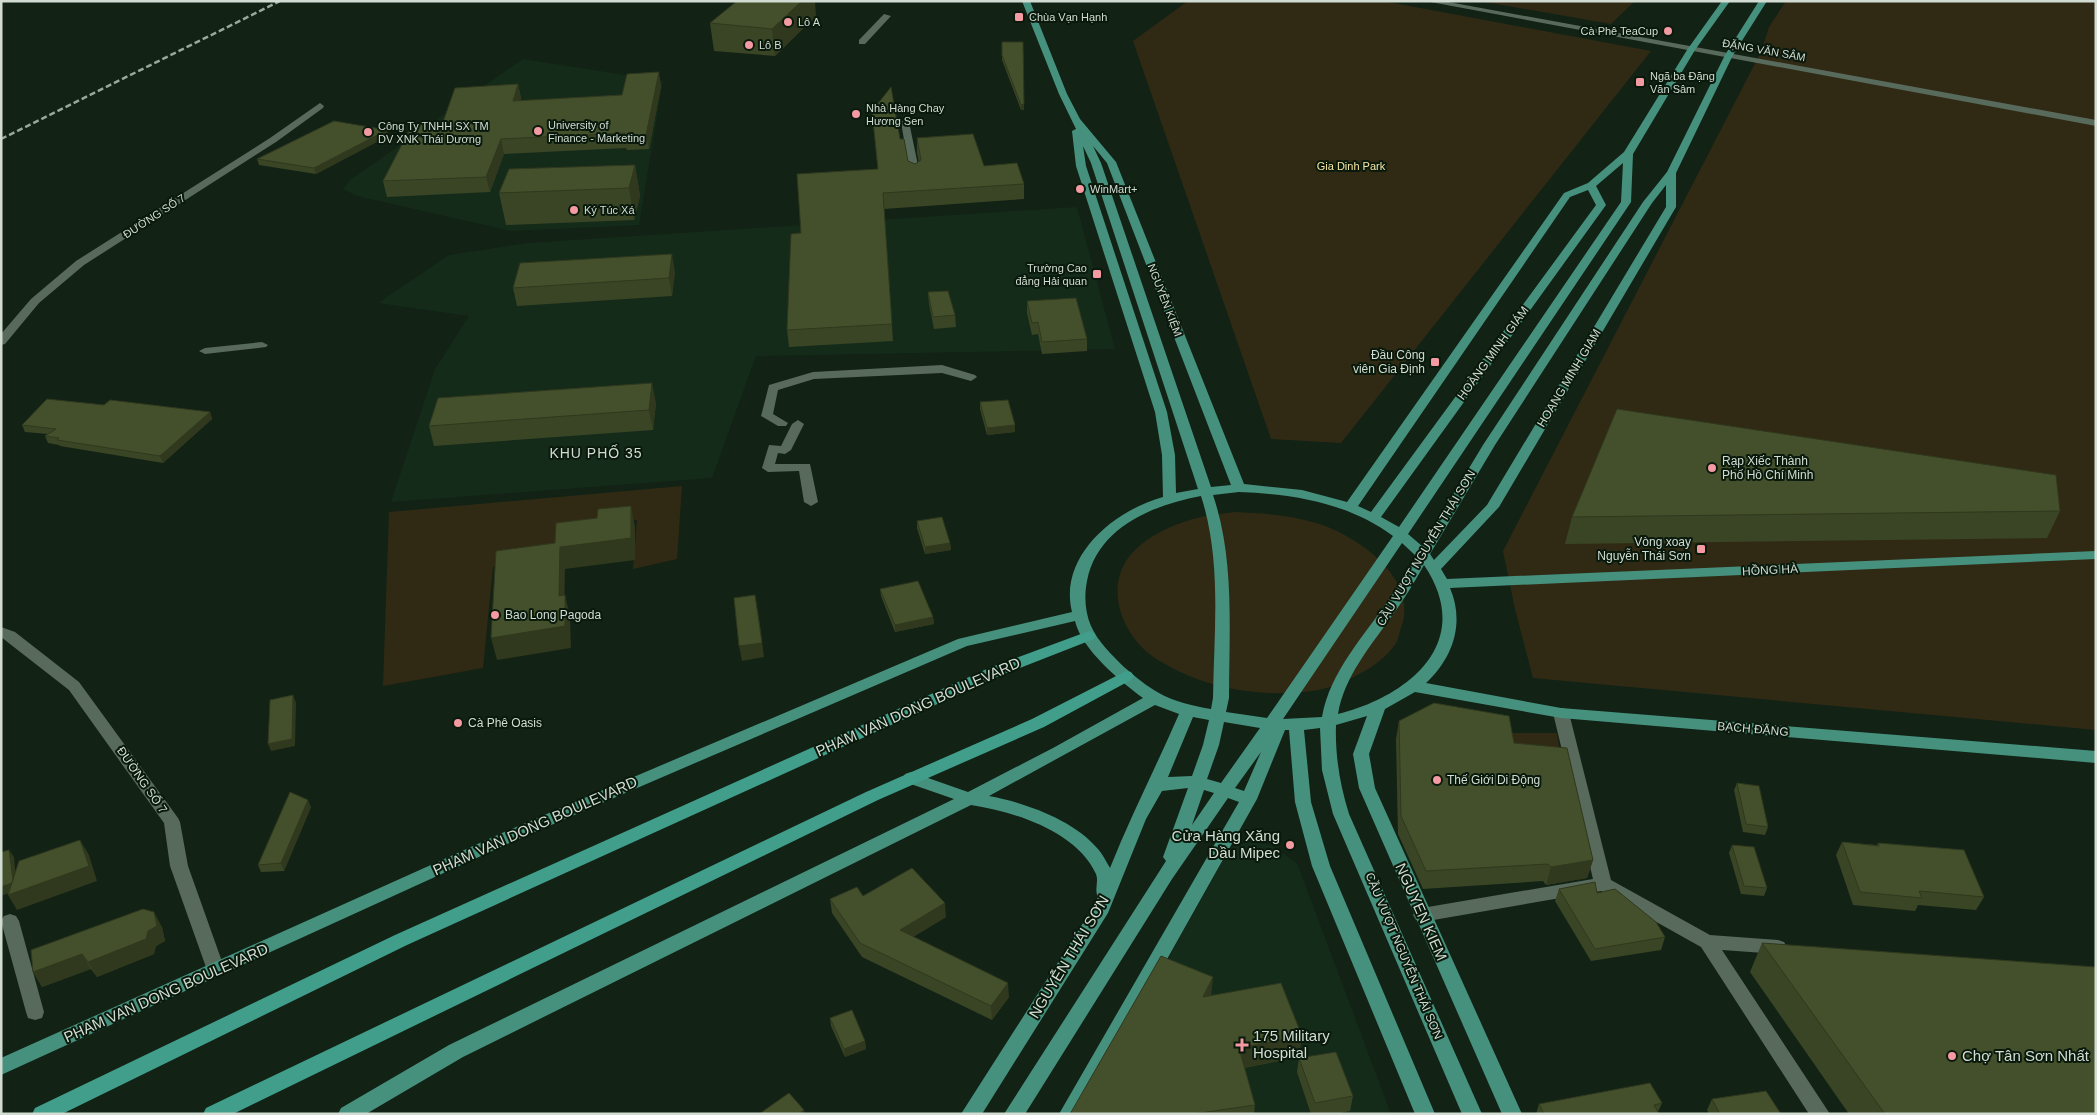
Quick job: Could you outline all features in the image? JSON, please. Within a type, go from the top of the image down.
[{"type":"highway","name":"PHAM VAN DONG BOULEVARD","points":[[42,1114],[410,936],[994,672],[1090,636]]},
{"type":"highway","points":[[213,1114],[911,778],[1038,724],[1126,676]]},
{"type":"main road","name":"NGUYỄN KIỆM","points":[[1026,1],[1063,94],[1076,120],[1111,162],[1239,488]]},
{"type":"main road","points":[[1350,508],[1567,195],[1591,185],[1628,154],[1691,50],[1726,1]]},
{"type":"main road","points":[[1670,173],[1729,55],[1763,1]]},
{"type":"main road","name":"NGUYỄN KIỆM","points":[[1076,120],[1081,166],[1161,412],[1168,443],[1171,469],[1169,499]]},
{"type":"main road","name":"CẦU VƯỢT NGUYỄN THÁI SƠN","points":[[1076,120],[1096,163],[1210,502],[1220,549],[1223,628],[1220,698],[1211,745],[1166,874]]},
{"type":"main road","name":"CẦU VƯỢT NGUYỄN THÁI SƠN","points":[[1014,1114],[1166,874],[1278,715],[1626,202],[1628,154]]},
{"type":"main road","name":"CẦU VƯỢT NGUYỄN THÁI SƠN","points":[[1472,1114],[1341,814],[1331,784],[1328,737],[1330,716],[1335,696],[1345,674],[1398,597],[1467,480],[1648,202],[1670,173]]},
{"type":"main road","name":"HOANG MINH GIAM","points":[[1434,568],[1492,507],[1498,498],[1671,207],[1670,173]]},
{"type":"main road","name":"HOÀNG MINH GIÁM","points":[[1373,519],[1601,205],[1591,185]]},
{"type":"main road","points":[[1239,488],[1276,490],[1313,496],[1350,508],[1373,519],[1413,545],[1434,568],[1443,584],[1450,611],[1448,638],[1436,664],[1412,686],[1378,706],[1337,719],[1288,724],[1259,723],[1188,711],[1154,699],[1126,676],[1099,650],[1080,615],[1078,584],[1082,568],[1094,546],[1114,527],[1139,511],[1169,499],[1202,491],[1239,488]]},
{"type":"main road","name":"HỒNG HÀ","points":[[1443,584],[2096,555]]},
{"type":"main road","name":"PHAM VAN DONG BOULEVARD","points":[[1,1067],[508,837],[968,640],[1080,615]]},
{"type":"main road","name":"BẠCH ĐẰNG","points":[[1412,686],[1561,713],[2096,758]]},
{"type":"main road","points":[[348,1114],[456,1052],[910,829],[1059,752],[1154,699]]},
{"type":"main road","name":"NGUYEN KIEM","points":[[1378,706],[1361,754],[1367,788],[1512,1114]]},
{"type":"main road","name":"NGUYỄN THÁI SƠN","points":[[971,1114],[1102,908],[1138,820],[1156,786],[1188,711]]},
{"type":"main road","points":[[1069,1114],[1249,799],[1288,724]]},
{"type":"main road","points":[[1288,724],[1302,802],[1321,866],[1424,1114]]},
{"type":"main road","points":[[911,778],[968,798],[1002,804],[1039,818],[1072,836],[1091,852],[1106,876],[1102,908]]},
{"type":"main road","points":[[1156,786],[1171,782],[1188,781],[1207,784],[1249,799]]},
{"type":"street","name":"ĐẶNG VĂN SÂM","points":[[1429,1],[2096,123]]},
{"type":"street","points":[[862,42],[887,16]]},
{"type":"street","name":"ĐƯỜNG SỐ 7","points":[[1,342],[35,301],[80,263],[273,140],[320,106]]},
{"type":"street","points":[[905,122],[915,175]]},
{"type":"street","points":[[205,351],[262,344]]},
{"type":"street","points":[[782,423],[767,416],[773,388],[812,376],[942,370],[971,377]]},
{"type":"street","points":[[798,424],[785,450],[774,448],[768,468],[805,467],[811,502]]},
{"type":"street","name":"ĐƯỜNG SỐ 7","points":[[1,632],[10,635],[74,686],[172,822],[179,866],[216,970]]},
{"type":"street","points":[[1561,713],[1603,884]]},
{"type":"street","points":[[1422,915],[1603,884],[1707,942],[1797,948]]},
{"type":"street","points":[[10,921],[35,1012]]},
{"type":"street","points":[[1707,942],[1820,1114]]},
{"type":"shaded area","name":"University of Finance - Marketing","points":[[523,59],[663,81],[639,225],[511,231],[357,196],[343,189],[350,180]]},
{"type":"shaded area","points":[[1077,207],[1115,349],[756,356],[712,478],[391,502],[435,369],[469,316],[378,303],[449,255],[528,243]]},
{"type":"shaded area","name":"175 Military Hospital","points":[[1249,842],[1271,845],[1297,863],[1391,1114],[1081,1114],[1230,848]]},
{"type":"green space","name":"Gia Dinh Park","points":[[1188,1],[1383,1],[1651,51],[1341,443],[1271,439],[1133,41]]},
{"type":"green space","points":[[1479,1],[1635,1],[1611,24]]},
{"type":"green space","points":[[1786,1],[2096,1],[2096,730],[1533,678],[1515,609],[1503,551],[1761,52],[1769,27]]},
{"type":"green space","points":[[682,486],[677,559],[633,569],[637,520],[577,530],[544,552],[493,567],[483,668],[383,686],[389,512]]},
{"type":"green space","points":[[1234,512],[1275,515],[1316,523],[1349,538],[1381,562],[1393,576],[1401,593],[1404,610],[1397,640],[1388,653],[1354,677],[1331,687],[1314,691],[1277,693],[1254,692],[1211,684],[1184,674],[1158,660],[1145,650],[1134,638],[1120,610],[1118,595],[1119,579],[1124,565],[1140,545],[1154,535],[1185,521]]},
{"type":"green space","points":[[1505,733],[1557,733],[1562,766],[1510,761]]},
{"type":"building","points":[[737,1],[802,1],[772,29],[710,23]]},
{"type":"building","points":[[1002,42],[1023,42],[1024,104],[1021,105],[1002,55]]},
{"type":"building","points":[[659,72],[646,135],[624,136],[625,133],[501,139],[486,177],[383,181],[413,123],[443,122],[455,88],[518,84],[513,101],[622,95],[627,74]]},
{"type":"building","points":[[891,87],[900,139],[904,139],[908,161],[915,164],[921,160],[917,138],[973,134],[984,166],[1017,163],[1024,184],[883,193],[892,324],[787,330],[791,234],[801,233],[797,174],[878,169],[872,111]]},
{"type":"building","points":[[334,121],[387,130],[314,168],[257,159]]},
{"type":"building","points":[[635,165],[629,188],[499,193],[509,169]]},
{"type":"building","points":[[672,254],[669,278],[513,288],[520,263]]},
{"type":"building","points":[[948,291],[955,315],[933,317],[928,292]]},
{"type":"building","points":[[1076,298],[1087,339],[1042,342],[1038,322],[1032,323],[1027,301]]},
{"type":"building","points":[[652,383],[649,410],[429,426],[438,398]]},
{"type":"building","points":[[47,399],[104,405],[110,400],[210,412],[160,456],[57,440],[59,438],[45,436],[56,429],[22,425]]},
{"type":"building","points":[[1008,400],[1015,425],[987,428],[980,402]]},
{"type":"building","name":"Rạp Xiếc Thành Phố Hồ Chí Minh","points":[[1617,409],[2056,475],[2060,511],[1572,517]]},
{"type":"building","points":[[631,506],[631,538],[560,547],[559,596],[565,595],[565,626],[491,638],[496,551],[555,543],[556,523],[597,518],[598,509]]},
{"type":"building","points":[[942,517],[950,543],[925,547],[917,521]]},
{"type":"building","points":[[918,581],[933,617],[895,625],[880,589]]},
{"type":"building","points":[[755,595],[762,643],[739,646],[734,598]]},
{"type":"building","points":[[293,695],[292,739],[268,744],[270,700]]},
{"type":"building","points":[[1434,703],[1509,716],[1514,743],[1567,748],[1593,860],[1551,867],[1548,864],[1426,871],[1401,816],[1399,721]]},
{"type":"building","points":[[1737,783],[1759,786],[1768,827],[1746,824]]},
{"type":"building","points":[[290,792],[308,800],[281,863],[258,865]]},
{"type":"building","points":[[80,840],[89,866],[8,895],[19,861]]},
{"type":"building","points":[[1842,842],[1879,846],[1878,843],[1964,850],[1984,897],[1919,891],[1922,898],[1860,892]]},
{"type":"building","points":[[1732,845],[1754,847],[1767,888],[1744,886]]},
{"type":"building","points":[[9,850],[13,880],[12,883],[1,887],[1,852]]},
{"type":"building","points":[[912,868],[945,903],[900,930],[1008,983],[991,1006],[860,943],[830,899],[857,887],[863,896]]},
{"type":"building","points":[[1595,882],[1597,893],[1615,889],[1656,922],[1665,937],[1595,949],[1559,889]]},
{"type":"building","points":[[143,909],[154,912],[157,926],[148,931],[146,939],[88,962],[82,954],[33,972],[31,950]]},
{"type":"building","name":"Chợ Tân Sơn Nhất","points":[[1762,943],[2096,967],[2096,1114],[1885,1114]]},
{"type":"building","points":[[1161,956],[1213,977],[1203,997],[1281,983],[1302,1036],[1239,1048],[1255,1105],[1193,1114],[1070,1114]]},
{"type":"building","points":[[852,1010],[865,1041],[844,1049],[830,1018]]},
{"type":"building","points":[[1336,1052],[1353,1096],[1315,1103],[1299,1058]]},
{"type":"building","points":[[1650,1083],[1662,1103],[1654,1105],[1659,1114],[1544,1114],[1539,1104]]},
{"type":"building","points":[[1766,1091],[1781,1114],[1720,1114],[1712,1099]]},
{"type":"building","points":[[789,1093],[804,1110],[798,1114],[759,1114]]},
{"type":"railway","points":[[1,139],[280,1]]},
{"type":"place","name":"Chùa Vạn Hạnh","points":[[1019,17]]},
{"type":"place","name":"Lô A","points":[[788,22]]},
{"type":"place","name":"Cà Phê TeaCup","points":[[1668,31]]},
{"type":"place","name":"Lô B","points":[[749,45]]},
{"type":"place","name":"Ngã ba Đặng Văn Sâm","points":[[1640,82]]},
{"type":"place","name":"Nhà Hàng Chay Hương Sen","points":[[856,114]]},
{"type":"place","name":"University of Finance - Marketing","points":[[538,131]]},
{"type":"place","name":"Công Ty TNHH SX TM DV XNK Thái Dương","points":[[368,132]]},
{"type":"place","name":"WinMart+","points":[[1080,189]]},
{"type":"place","name":"Ký Túc Xá","points":[[574,210]]},
{"type":"place","name":"Trường Cao đẳng Hải quan","points":[[1097,274]]},
{"type":"place","name":"Đầu Công viên Gia Định","points":[[1435,362]]},
{"type":"place","name":"Rạp Xiếc Thành Phố Hồ Chí Minh","points":[[1712,468]]},
{"type":"place","name":"Vòng xoay Nguyễn Thái Sơn","points":[[1701,549]]},
{"type":"place","name":"Bao Long Pagoda","points":[[495,615]]},
{"type":"place","name":"Cà Phê Oasis","points":[[458,723]]},
{"type":"place","name":"Thế Giới Di Động","points":[[1437,780]]},
{"type":"place","name":"Cửa Hàng Xăng Dầu Mipec","points":[[1290,845]]},
{"type":"place","name":"175 Military Hospital","points":[[1242,1045]]},
{"type":"place","name":"Chợ Tân Sơn Nhất","points":[[1952,1056]]},
{"type":"district","name":"KHU PHỐ 35","points":[[596,453]]}]
